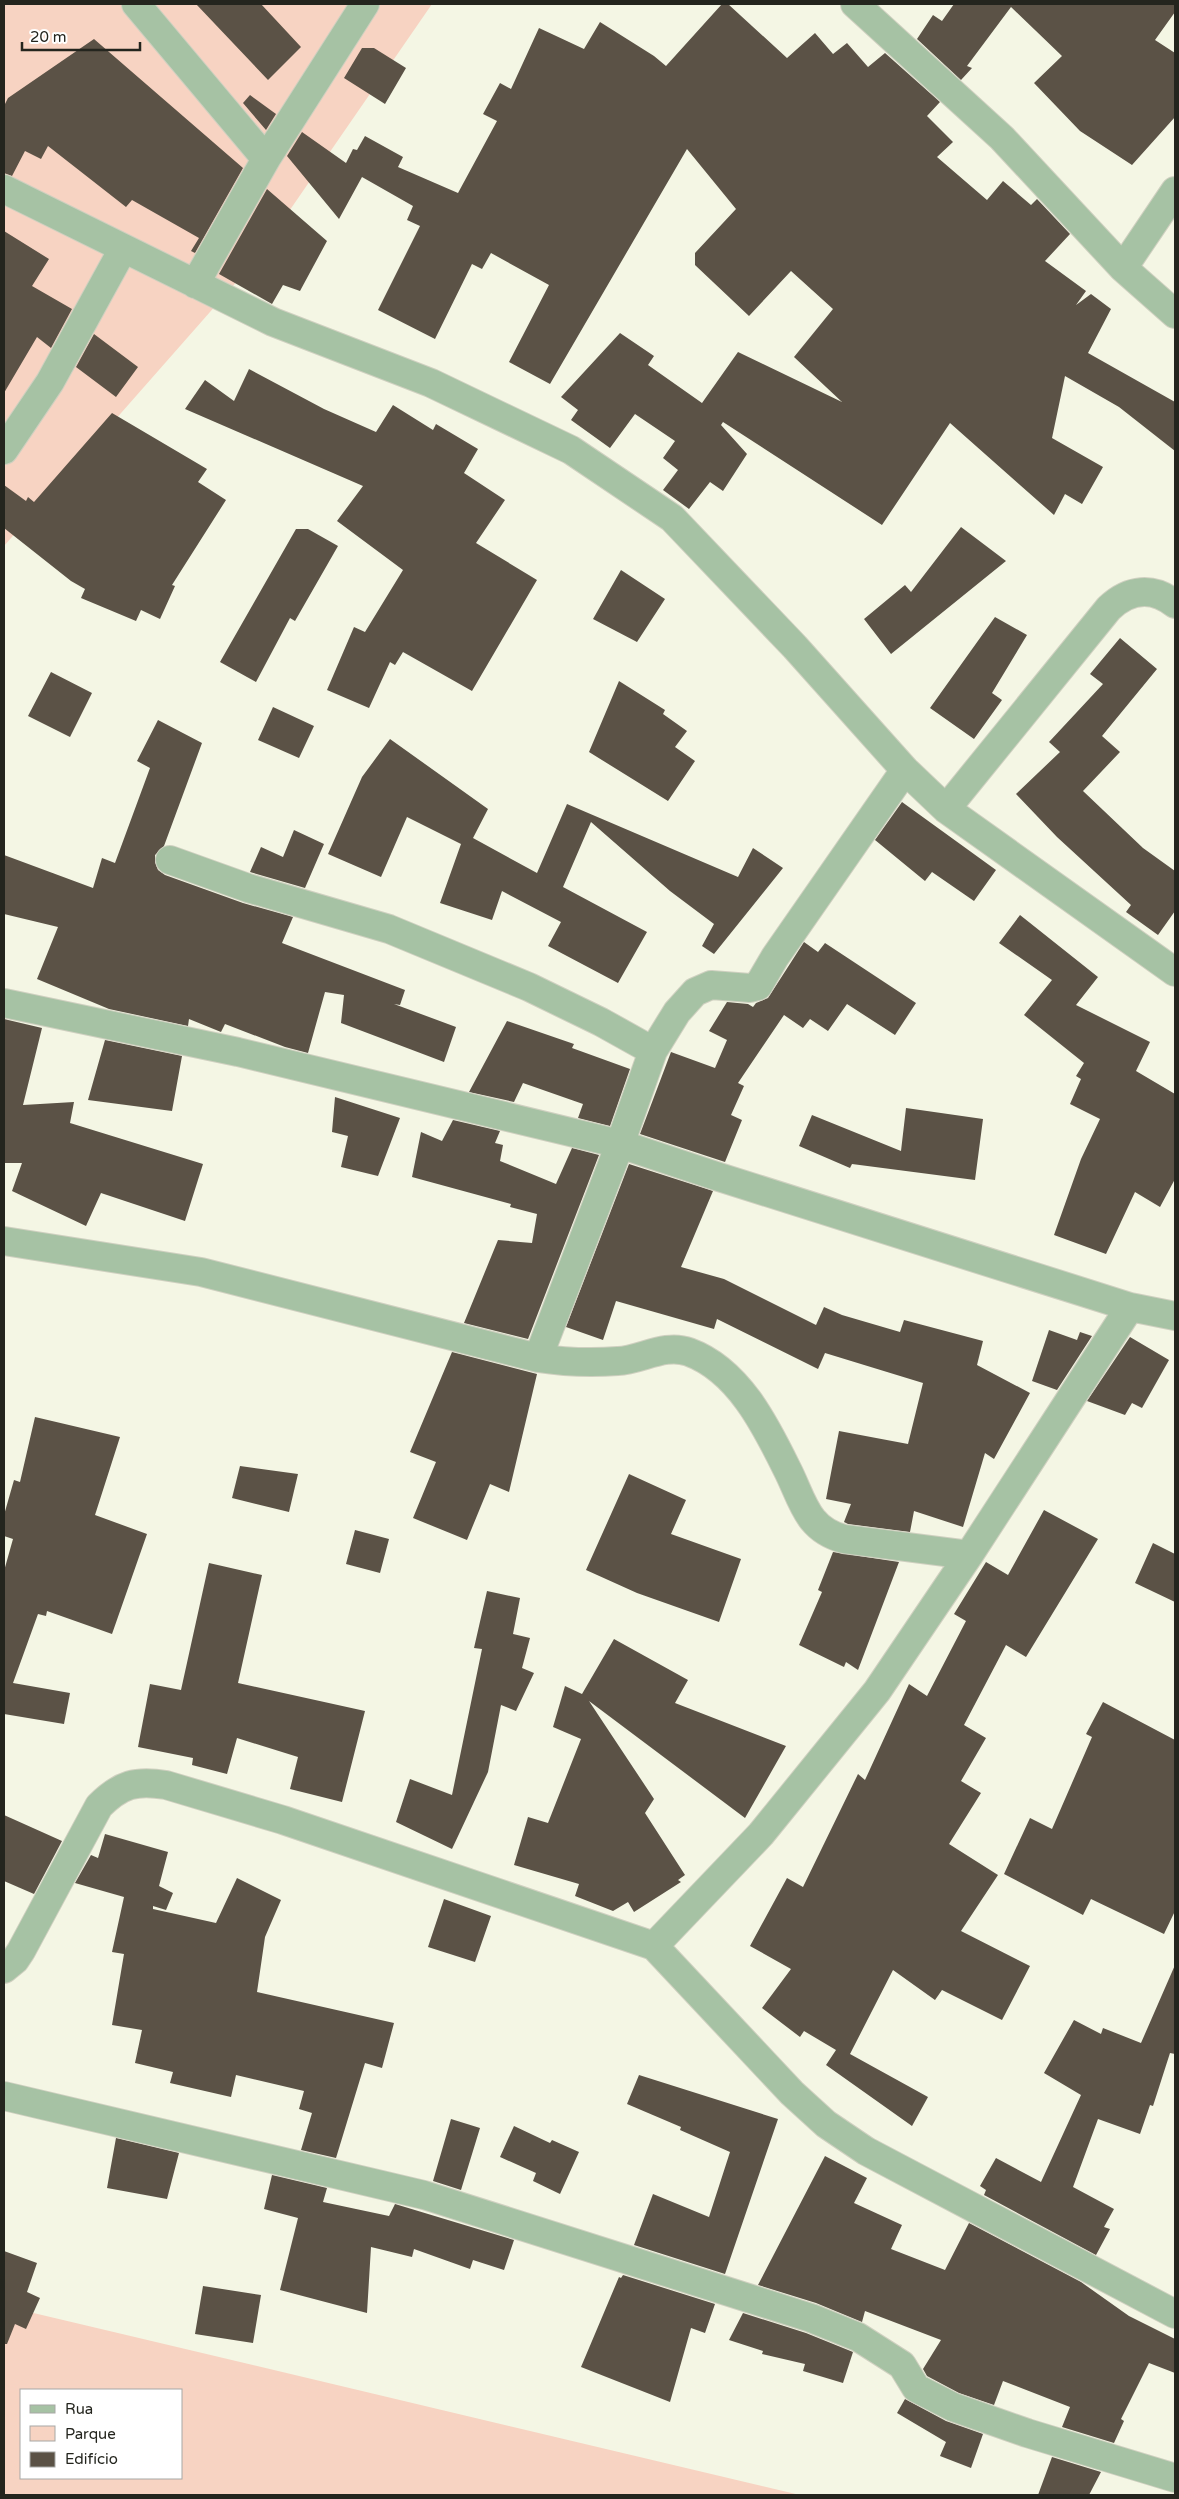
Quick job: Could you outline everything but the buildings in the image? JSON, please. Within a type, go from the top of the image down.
[{"type":"street","points":[[136,4],[266,158]]},
{"type":"street","points":[[194,284],[266,158],[365,4]]},
{"type":"street","points":[[855,4],[1002,138],[1123,268],[1175,314]]},
{"type":"street","points":[[4,189],[273,322],[431,383],[571,450],[672,518],[796,647],[905,770],[946,809],[1175,972]]},
{"type":"street","points":[[1123,268],[1175,191]]},
{"type":"street","points":[[4,450],[50,382],[122,249]]},
{"type":"street","points":[[946,809],[1109,608],[1120,598],[1132,593],[1146,591],[1160,594],[1175,604]]},
{"type":"street","points":[[538,1358],[620,1144],[653,1051],[677,1012],[695,992],[711,985],[750,988],[758,986],[763,981],[775,957],[905,770]]},
{"type":"street","points":[[170,860],[248,888],[389,929],[529,987],[601,1022],[653,1051]]},
{"type":"street","points":[[4,1003],[238,1052],[620,1144],[720,1178],[1130,1307],[1175,1316]]},
{"type":"street","points":[[4,1241],[201,1272],[538,1358],[560,1361],[620,1361],[663,1350],[687,1351],[705,1359],[732,1379],[755,1411],[787,1467],[805,1511],[827,1535],[844,1539],[969,1555]]},
{"type":"street","points":[[654,1946],[761,1834],[877,1691],[969,1555],[1130,1307]]},
{"type":"street","points":[[4,1969],[21,1951],[99,1806],[113,1792],[129,1784],[148,1782],[166,1784],[283,1820],[654,1946],[792,2093],[826,2124],[866,2151],[1175,2314]]},
{"type":"street","points":[[4,2096],[424,2196],[811,2318],[858,2338],[902,2365],[916,2388],[953,2407],[1027,2433],[1175,2478]]},
{"type":"green space","points":[[4,4],[432,4],[254,262],[4,546]]},
{"type":"green space","points":[[4,2306],[800,2495],[4,2495]]}]
